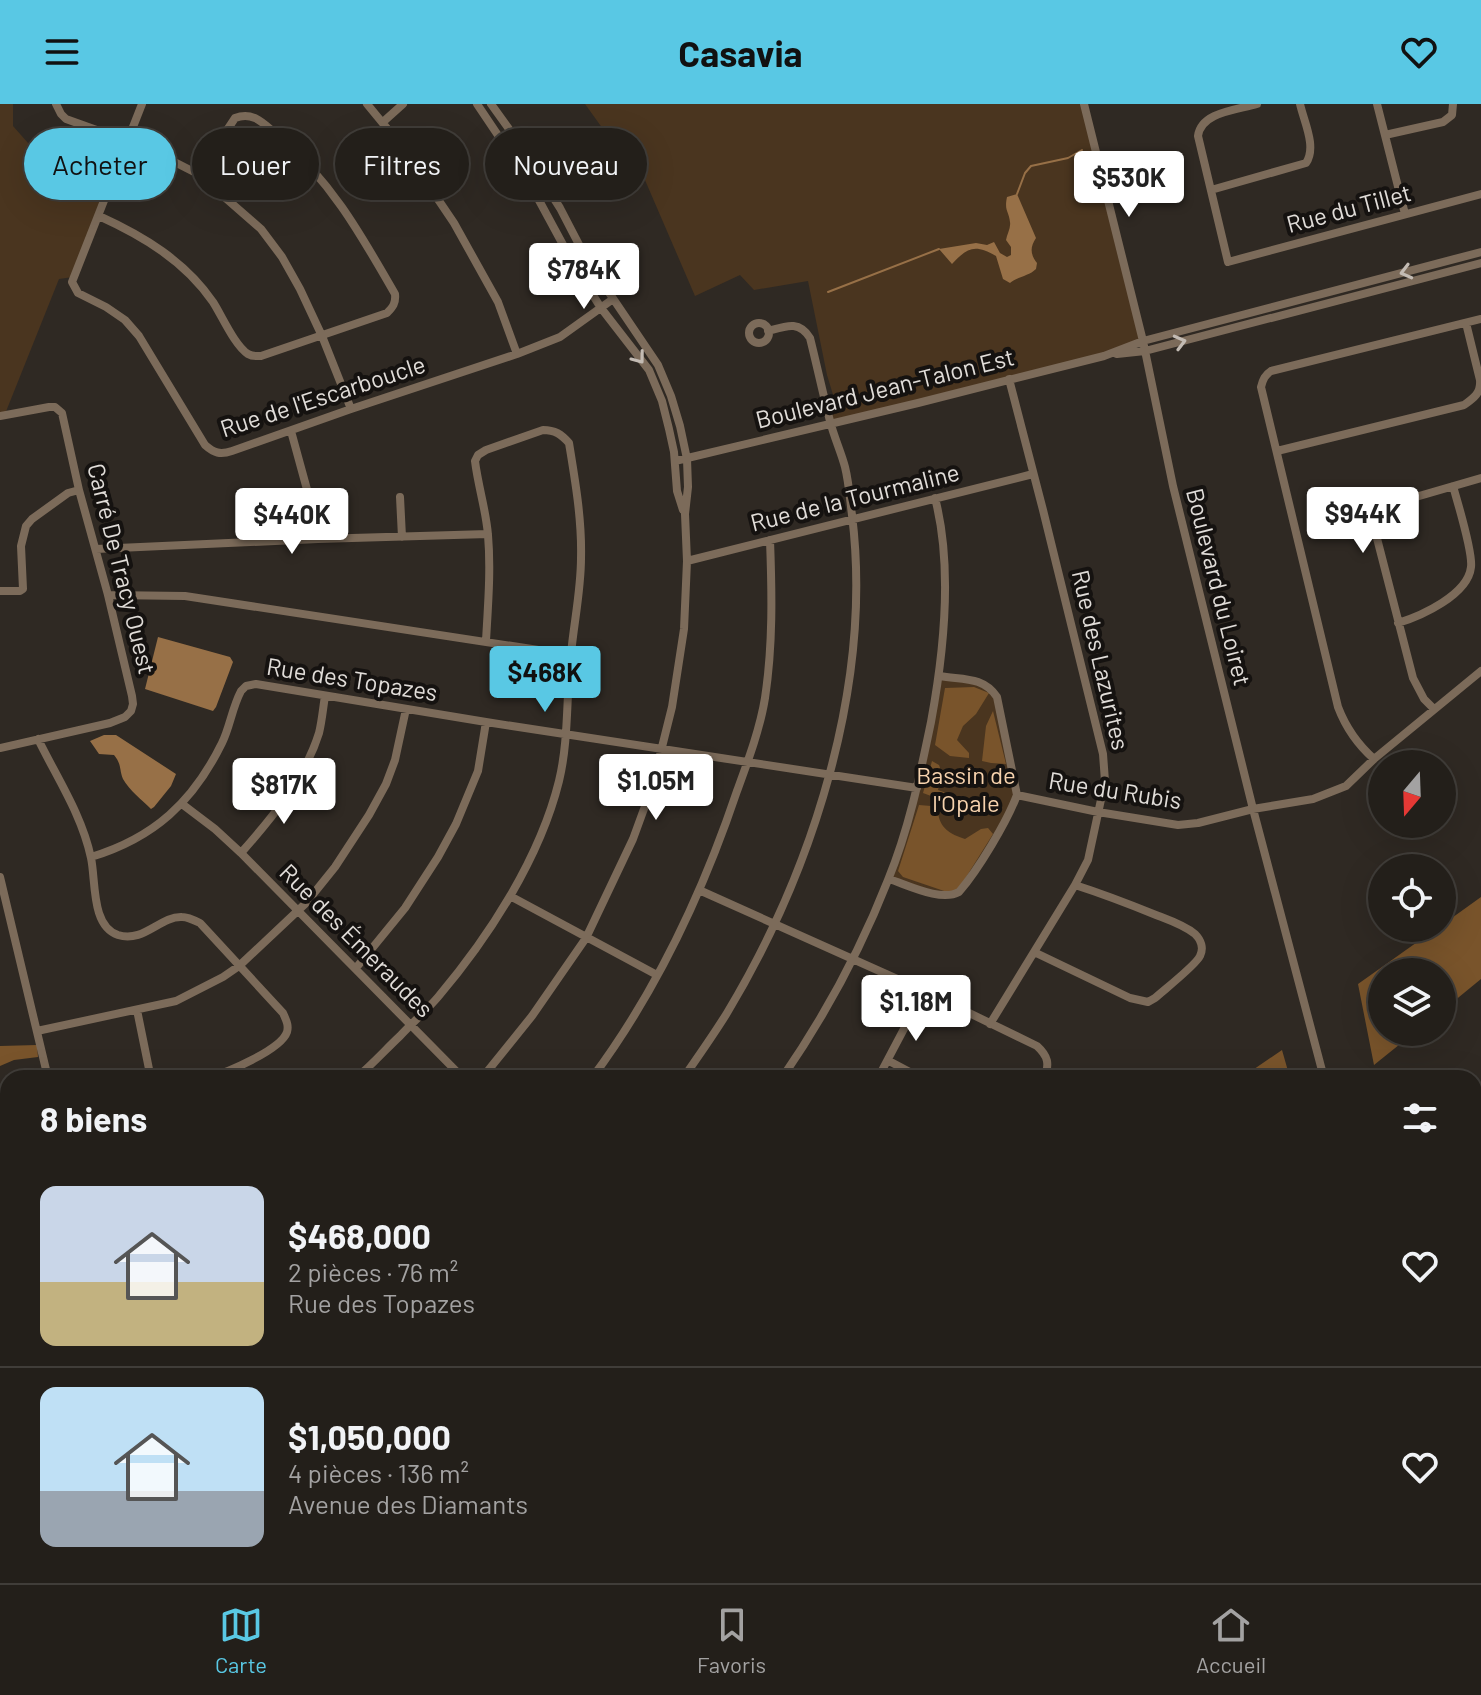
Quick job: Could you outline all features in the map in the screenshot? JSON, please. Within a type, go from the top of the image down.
[{"type":"street","points":[[56,104],[66,119],[91,128]]},
{"type":"street","name":"Rue de l'Escarboucle","points":[[132,128],[142,104]]},
{"type":"street","points":[[367,104],[411,159],[454,223],[498,302],[517,354]]},
{"type":"street","points":[[383,122],[403,104]]},
{"type":"street","points":[[477,104],[528,180],[601,308],[649,370],[662,401],[675,461],[677,491],[685,514]]},
{"type":"street","points":[[491,104],[508,128]]},
{"type":"street","name":"Boulevard du Loiret","points":[[1084,104],[1144,346],[1173,486],[1322,1070]]},
{"type":"street","points":[[1257,104],[1212,117],[1200,127],[1198,136],[1211,190],[1306,163],[1311,148],[1300,104]]},
{"type":"street","points":[[1377,104],[1405,214]]},
{"type":"street","points":[[1385,135],[1443,122],[1452,115],[1453,104]]},
{"type":"street","points":[[228,128],[235,118],[250,115],[270,128]]},
{"type":"street","points":[[99,216],[133,231],[189,273],[212,300],[247,354],[261,356],[387,313],[394,304],[395,294],[356,225],[319,176]]},
{"type":"street","name":"Rue du Tillet","points":[[1211,190],[1228,262],[1481,194]]},
{"type":"street","name":"Rue de l'Escarboucle","points":[[105,200],[73,277],[74,287],[78,293],[125,320],[139,336],[205,445],[218,453],[517,354],[560,337],[613,299]]},
{"type":"street","points":[[228,200],[261,229],[282,257],[322,336],[351,409]]},
{"type":"street","points":[[488,1070],[532,1016],[586,938],[633,839],[663,748],[684,629],[687,459],[671,396],[658,365],[587,260],[554,200]]},
{"type":"street","name":"Boulevard Jean-Talon Est","points":[[1144,346],[1481,252]]},
{"type":"street","name":"Boulevard Jean-Talon Est","points":[[675,461],[1481,263]]},
{"type":"street","points":[[1368,754],[1355,740],[1338,707],[1261,387],[1266,374],[1271,371],[1481,319]]},
{"type":"street","points":[[1277,451],[1464,405],[1473,399],[1480,387],[1480,380],[1466,323]]},
{"type":"street","points":[[689,1070],[726,1015],[775,924],[809,841],[830,774],[851,678],[856,580],[853,519],[845,469],[810,338],[800,327],[768,331]]},
{"type":"street","name":"Rue des Lazurites","points":[[990,1024],[1088,860],[1105,781],[1103,754],[1009,379]]},
{"type":"street","name":"Carré De Tracy Ouest","points":[[0,416],[49,407],[55,407],[62,413],[133,704],[125,717],[110,723],[0,748]]},
{"type":"street","points":[[364,1070],[456,975],[510,896],[552,808],[566,734],[582,556],[569,443],[553,430],[543,430],[486,450],[475,461],[484,501],[490,566],[486,641]]},
{"type":"street","points":[[291,431],[318,539]]},
{"type":"street","name":"Rue de la Tourmaline","points":[[687,561],[1033,474]]},
{"type":"street","points":[[1434,709],[1424,699],[1413,678],[1372,526],[1374,513],[1381,507],[1481,478]]},
{"type":"street","points":[[1398,623],[1434,609],[1465,582],[1469,574],[1471,559],[1453,486]]},
{"type":"street","points":[[0,591],[23,589],[21,546],[26,526],[68,493],[79,490]]},
{"type":"street","points":[[400,497],[402,537]]},
{"type":"street","points":[[787,1070],[852,959],[889,879],[917,788],[940,676],[945,606],[941,524],[935,498]]},
{"type":"street","points":[[96,549],[488,534]]},
{"type":"street","points":[[598,1070],[618,1041],[679,933],[727,823],[748,761],[764,701],[771,645],[770,540]]},
{"type":"street","points":[[108,595],[185,596],[571,655]]},
{"type":"street","name":"Rue du Rubis","points":[[1385,750],[1481,671]]},
{"type":"street","points":[[889,879],[938,895],[959,892],[994,839],[1017,795],[997,697],[990,687],[969,679],[940,676]]},
{"type":"street","name":"Rue des Topazes","points":[[182,804],[222,744],[241,691],[246,686],[256,684],[917,788]]},
{"type":"street","points":[[241,853],[299,778],[320,731],[325,696]]},
{"type":"street","points":[[37,1031],[176,1001],[239,966],[306,903],[335,867],[369,815],[395,760],[406,709]]},
{"type":"street","points":[[356,968],[405,908],[450,835],[478,771],[486,722]]},
{"type":"street","points":[[38,739],[77,813],[91,857],[99,918],[107,929],[125,937],[135,936],[181,917],[200,923],[283,1013],[288,1028],[281,1041],[232,1070]]},
{"type":"street","name":"Rue du Rubis","points":[[1017,795],[1178,825],[1330,794],[1346,786],[1368,765]]},
{"type":"street","points":[[91,857],[118,849],[152,829],[182,804]]},
{"type":"street","name":"Rue des Émeraudes","points":[[182,804],[241,853],[455,1070]]},
{"type":"street","points":[[0,877],[46,1070]]},
{"type":"street","points":[[1034,952],[1130,998],[1148,1002],[1195,964],[1201,955],[1203,947],[1196,935],[1181,925],[1111,896],[1075,885]]},
{"type":"street","points":[[699,890],[924,991],[1037,1046],[1049,1062],[1046,1070]]},
{"type":"street","points":[[510,896],[657,975]]},
{"type":"street","points":[[883,1070],[924,991]]},
{"type":"street","points":[[137,1010],[149,1070]]},
{"type":"street","points":[[889,1061],[906,1070]]},
{"type":"green space","points":[[0,104],[13,104],[13,126],[24,138],[24,200],[103,200],[73,277],[59,279],[5,414],[0,416]]},
{"type":"green space","points":[[585,104],[1084,104],[1143,341],[1104,356],[831,424],[834,398],[808,281],[754,290],[740,275],[695,296],[647,185],[647,128],[602,128]]},
{"type":"green space","name":"Bassin de l'Opale","points":[[940,676],[969,679],[997,697],[1017,795],[994,839],[953,895],[889,879],[917,788]]},
{"type":"shaded area","points":[[1017,194],[1036,238],[1032,250],[1036,269],[1010,283],[1003,279],[996,256],[977,249],[967,251],[952,264],[939,249],[994,242],[1000,253],[1007,257],[1011,255],[1011,247],[1006,240],[1010,224],[1006,202],[1007,197]]},
{"type":"shaded area","points":[[158,637],[230,657],[233,662],[213,711],[145,689]]},
{"type":"shaded area","points":[[974,687],[989,693],[976,714],[963,726],[957,740],[969,753],[969,758],[950,756],[935,745],[945,688]]},
{"type":"shaded area","points":[[993,711],[1006,764],[982,761],[986,726]]},
{"type":"shaded area","points":[[104,735],[116,735],[176,774],[171,786],[151,809],[126,783],[114,755],[99,754],[90,741]]},
{"type":"shaded area","points":[[932,761],[939,765],[942,773],[938,790],[952,795],[954,804],[947,809],[939,799],[923,793]]},
{"type":"shaded area","points":[[919,805],[931,806],[938,811],[943,826],[965,839],[981,829],[988,828],[993,834],[958,890],[950,893],[903,877],[898,871]]},
{"type":"shaded area","points":[[1481,897],[1481,979],[1456,1000],[1456,958],[1395,958],[1417,942],[1456,942],[1456,915]]},
{"type":"shaded area","points":[[1368,977],[1368,1035],[1358,984]]},
{"type":"shaded area","points":[[37,1045],[38,1057],[14,1060],[0,1066],[0,1046]]},
{"type":"shaded area","points":[[1370,1046],[1398,1046],[1374,1065]]},
{"type":"shaded area","points":[[1282,1050],[1288,1070],[1253,1070]]},
{"type":"waterway","points":[[1017,194],[1031,166],[1068,158],[1082,150]]},
{"type":"waterway","points":[[828,292],[939,249]]}]
